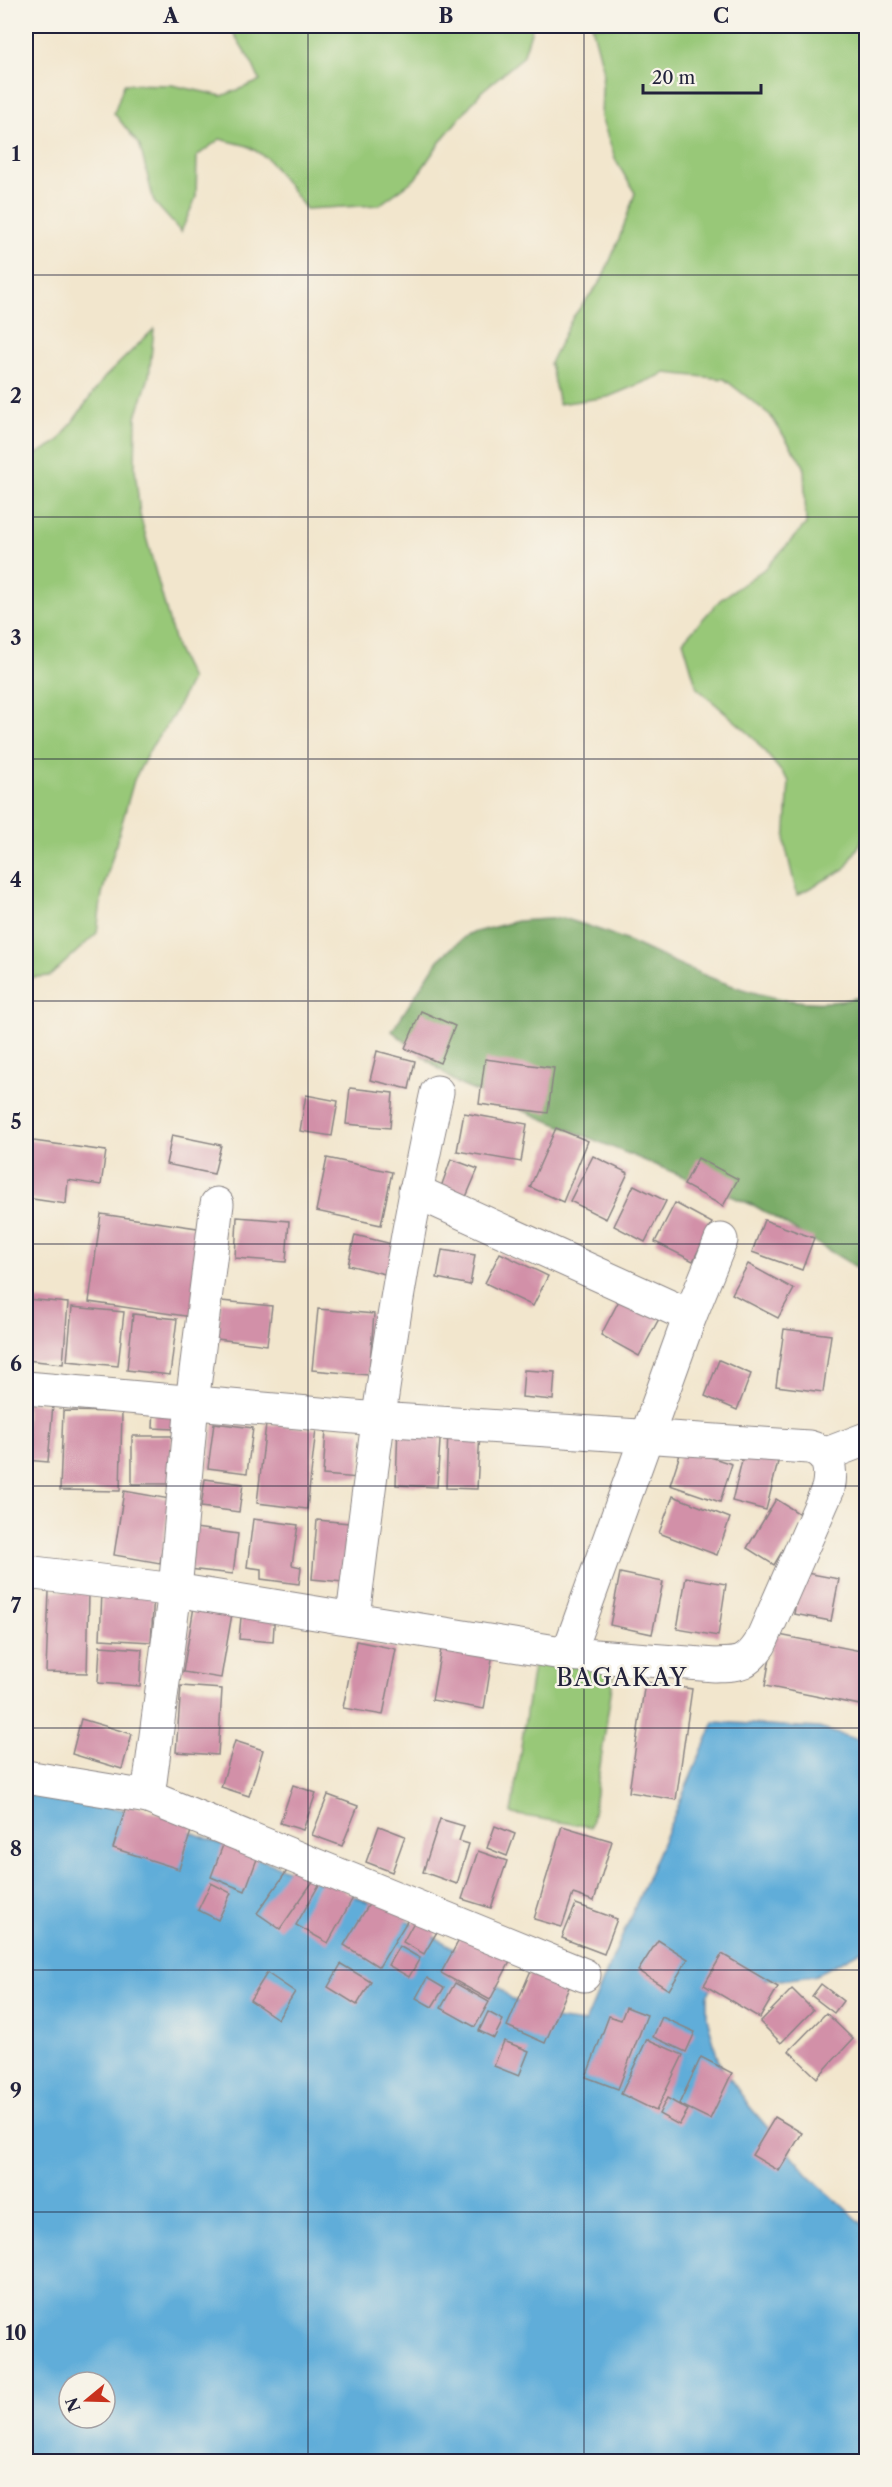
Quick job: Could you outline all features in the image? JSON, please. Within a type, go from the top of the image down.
[{"type":"street","points":[[353,1617],[377,1419],[415,1191],[437,1092]]},
{"type":"street","points":[[415,1191],[690,1316]]},
{"type":"street","points":[[148,1797],[175,1590],[192,1403],[218,1204]]},
{"type":"street","points":[[568,1654],[690,1316],[721,1240]]},
{"type":"street","points":[[26,1388],[377,1419],[809,1447],[818,1449],[824,1455],[831,1475],[828,1489],[760,1644],[750,1658],[735,1664],[715,1665],[568,1654],[353,1617],[175,1590],[26,1572]]},
{"type":"street","points":[[824,1455],[867,1439]]},
{"type":"street","points":[[26,1777],[148,1797],[584,1975]]},
{"type":"green space","points":[[229,26],[533,26],[523,57],[482,91],[443,138],[415,179],[379,205],[306,209],[267,158],[248,146],[220,139],[197,156],[196,197],[181,232],[154,202],[140,146],[114,113],[124,84],[172,85],[222,96],[260,81],[252,63]]},
{"type":"green space","points":[[592,26],[866,26],[866,834],[845,869],[797,895],[785,844],[789,781],[751,735],[697,688],[683,641],[720,600],[767,567],[806,524],[804,466],[770,415],[724,379],[666,373],[608,397],[559,404],[550,363],[573,317],[601,281],[618,242],[635,193],[616,161],[601,117],[603,68]]},
{"type":"green space","points":[[154,329],[149,377],[136,417],[135,468],[140,515],[177,650],[191,679],[173,716],[152,746],[134,780],[102,894],[97,933],[50,976],[26,978],[26,460],[58,442],[104,378]]},
{"type":"green space","points":[[563,918],[612,935],[694,971],[751,992],[780,999],[809,1002],[838,1001],[866,995],[866,1273],[755,1206],[458,1084],[392,1031],[438,960],[468,934],[517,921]]},
{"type":"green space","points":[[534,1659],[614,1672],[591,1827],[511,1814]]},
{"type":"water","points":[[714,1722],[819,1728],[866,1742],[866,1948],[814,1976],[780,1980],[737,1976],[712,1987],[707,1996],[707,2017],[719,2063],[750,2107],[809,2176],[866,2227],[866,2461],[26,2461],[26,1791],[145,1814],[384,1908],[466,1955],[511,1999],[553,2019],[585,2023]]},
{"type":"building","points":[[421,1011],[455,1026],[440,1063],[405,1048]]},
{"type":"building","points":[[377,1051],[415,1061],[409,1089],[370,1080]]},
{"type":"building","points":[[485,1059],[554,1068],[548,1113],[479,1104]]},
{"type":"building","points":[[350,1088],[393,1093],[390,1128],[346,1124]]},
{"type":"building","points":[[306,1095],[338,1101],[332,1136],[300,1131]]},
{"type":"building","points":[[464,1113],[527,1124],[521,1162],[457,1151]]},
{"type":"building","points":[[556,1128],[588,1141],[563,1202],[530,1187]]},
{"type":"building","points":[[172,1135],[221,1145],[214,1174],[166,1164]]},
{"type":"building","points":[[26,1140],[106,1151],[101,1185],[68,1180],[66,1204],[26,1198]]},
{"type":"building","points":[[593,1156],[628,1173],[606,1219],[570,1201]]},
{"type":"building","points":[[327,1158],[392,1172],[381,1225],[316,1211]]},
{"type":"building","points":[[698,1158],[738,1179],[723,1206],[684,1185]]},
{"type":"building","points":[[451,1159],[478,1169],[466,1197],[441,1187]]},
{"type":"building","points":[[634,1185],[666,1201],[645,1242],[614,1226]]},
{"type":"building","points":[[675,1203],[712,1223],[693,1261],[655,1242]]},
{"type":"building","points":[[101,1214],[204,1229],[192,1317],[89,1302]]},
{"type":"building","points":[[237,1217],[289,1221],[286,1262],[235,1258]]},
{"type":"building","points":[[764,1220],[814,1238],[802,1270],[752,1252]]},
{"type":"building","points":[[355,1235],[396,1245],[389,1275],[348,1265]]},
{"type":"building","points":[[442,1250],[475,1255],[470,1285],[437,1278]]},
{"type":"building","points":[[500,1253],[548,1276],[533,1306],[485,1283]]},
{"type":"building","points":[[748,1264],[794,1289],[778,1318],[732,1294]]},
{"type":"building","points":[[624,1291],[662,1313],[639,1356],[601,1335]]},
{"type":"building","points":[[27,1299],[68,1303],[63,1364],[26,1360]]},
{"type":"building","points":[[221,1301],[272,1306],[267,1345],[217,1339]]},
{"type":"building","points":[[72,1307],[124,1312],[118,1366],[67,1361]]},
{"type":"building","points":[[318,1309],[374,1314],[369,1375],[312,1370]]},
{"type":"building","points":[[133,1314],[177,1319],[170,1375],[127,1370]]},
{"type":"building","points":[[784,1329],[831,1335],[823,1392],[776,1386]]},
{"type":"building","points":[[719,1360],[751,1374],[737,1410],[705,1396]]},
{"type":"building","points":[[524,1370],[555,1372],[553,1400],[522,1397]]},
{"type":"building","points":[[26,1402],[53,1405],[48,1462],[26,1460]]},
{"type":"building","points":[[154,1405],[176,1407],[175,1429],[153,1428]]},
{"type":"building","points":[[63,1411],[122,1412],[120,1491],[60,1490]]},
{"type":"building","points":[[214,1423],[253,1428],[247,1473],[208,1468]]},
{"type":"building","points":[[398,1423],[441,1425],[437,1487],[396,1485]]},
{"type":"building","points":[[266,1424],[316,1429],[307,1509],[257,1503]]},
{"type":"building","points":[[448,1429],[480,1431],[477,1489],[446,1488]]},
{"type":"building","points":[[326,1430],[361,1432],[359,1478],[323,1475]]},
{"type":"building","points":[[132,1436],[172,1436],[172,1484],[132,1484]]},
{"type":"building","points":[[682,1448],[732,1464],[720,1502],[670,1485]]},
{"type":"building","points":[[744,1452],[778,1462],[766,1510],[732,1501]]},
{"type":"building","points":[[205,1479],[243,1484],[239,1512],[201,1507]]},
{"type":"building","points":[[124,1491],[170,1499],[160,1563],[114,1555]]},
{"type":"building","points":[[673,1496],[730,1518],[717,1555],[659,1533]]},
{"type":"building","points":[[776,1499],[803,1516],[774,1565],[747,1548]]},
{"type":"building","points":[[253,1519],[298,1525],[292,1565],[301,1567],[299,1584],[261,1579],[261,1569],[247,1567]]},
{"type":"building","points":[[317,1520],[349,1523],[343,1582],[312,1579]]},
{"type":"building","points":[[195,1528],[238,1534],[233,1574],[189,1569]]},
{"type":"building","points":[[801,1572],[839,1579],[831,1621],[794,1614]]},
{"type":"building","points":[[620,1573],[663,1582],[652,1634],[610,1625]]},
{"type":"building","points":[[686,1577],[726,1584],[718,1636],[677,1629]]},
{"type":"building","points":[[49,1591],[89,1593],[87,1673],[46,1672]]},
{"type":"building","points":[[102,1591],[154,1594],[151,1642],[100,1639]]},
{"type":"building","points":[[196,1595],[234,1602],[221,1678],[183,1672]]},
{"type":"building","points":[[242,1606],[275,1609],[273,1642],[239,1639]]},
{"type":"building","points":[[774,1634],[866,1652],[860,1705],[765,1686]]},
{"type":"building","points":[[443,1638],[494,1646],[484,1709],[432,1700]]},
{"type":"building","points":[[356,1641],[396,1649],[383,1715],[343,1708]]},
{"type":"building","points":[[100,1646],[142,1649],[140,1686],[98,1683]]},
{"type":"building","points":[[645,1682],[692,1689],[676,1800],[629,1792]]},
{"type":"building","points":[[181,1686],[222,1689],[218,1755],[176,1752]]},
{"type":"building","points":[[81,1719],[132,1734],[122,1769],[72,1754]]},
{"type":"building","points":[[235,1741],[263,1750],[249,1796],[221,1787]]},
{"type":"building","points":[[293,1785],[316,1793],[303,1830],[280,1823]]},
{"type":"building","points":[[328,1795],[358,1806],[342,1846],[312,1835]]},
{"type":"building","points":[[127,1804],[193,1825],[179,1869],[113,1848]]},
{"type":"building","points":[[440,1819],[464,1826],[459,1841],[469,1844],[457,1884],[423,1872]]},
{"type":"building","points":[[379,1826],[405,1836],[392,1872],[366,1862]]},
{"type":"building","points":[[495,1826],[515,1834],[507,1856],[487,1848]]},
{"type":"building","points":[[562,1826],[612,1841],[594,1901],[573,1894],[562,1927],[534,1919]]},
{"type":"building","points":[[226,1837],[260,1851],[245,1891],[211,1877]]},
{"type":"building","points":[[478,1851],[507,1861],[491,1908],[462,1899]]},
{"type":"building","points":[[294,1861],[316,1877],[280,1929],[257,1913]]},
{"type":"building","points":[[323,1878],[354,1896],[328,1943],[296,1925]]},
{"type":"building","points":[[211,1883],[231,1893],[218,1920],[198,1910]]},
{"type":"building","points":[[374,1896],[409,1918],[379,1967],[344,1945]]},
{"type":"building","points":[[576,1904],[617,1919],[604,1954],[562,1938]]},
{"type":"building","points":[[419,1913],[441,1925],[424,1954],[403,1942]]},
{"type":"building","points":[[464,1931],[512,1958],[490,2000],[441,1973]]},
{"type":"building","points":[[658,1940],[688,1959],[669,1990],[638,1971]]},
{"type":"building","points":[[399,1946],[420,1958],[409,1977],[388,1965]]},
{"type":"building","points":[[722,1954],[778,1987],[760,2018],[704,1985]]},
{"type":"building","points":[[535,1961],[573,1978],[545,2043],[507,2026]]},
{"type":"building","points":[[341,1964],[371,1982],[357,2005],[328,1987]]},
{"type":"building","points":[[267,1973],[295,1992],[278,2019],[250,2000]]},
{"type":"building","points":[[427,1978],[444,1988],[432,2007],[416,1998]]},
{"type":"building","points":[[455,1983],[489,2002],[475,2027],[441,2008]]},
{"type":"building","points":[[821,1984],[843,2001],[834,2013],[812,1996]]},
{"type":"building","points":[[792,1989],[813,2010],[781,2043],[760,2022]]},
{"type":"building","points":[[626,2007],[647,2015],[618,2089],[586,2077],[609,2016],[621,2020]]},
{"type":"building","points":[[488,2012],[503,2020],[494,2038],[479,2031]]},
{"type":"building","points":[[826,2013],[853,2039],[817,2078],[789,2051]]},
{"type":"building","points":[[662,2017],[695,2032],[686,2052],[653,2037]]},
{"type":"building","points":[[647,2039],[683,2055],[656,2111],[621,2094]]},
{"type":"building","points":[[504,2041],[529,2051],[519,2076],[494,2066]]},
{"type":"building","points":[[701,2057],[732,2073],[710,2119],[679,2104]]},
{"type":"building","points":[[667,2098],[688,2110],[679,2125],[659,2114]]},
{"type":"building","points":[[775,2117],[802,2133],[779,2171],[752,2155]]},
{"type":"district","name":"BAGAKAY","points":[[622,1678]]}]
